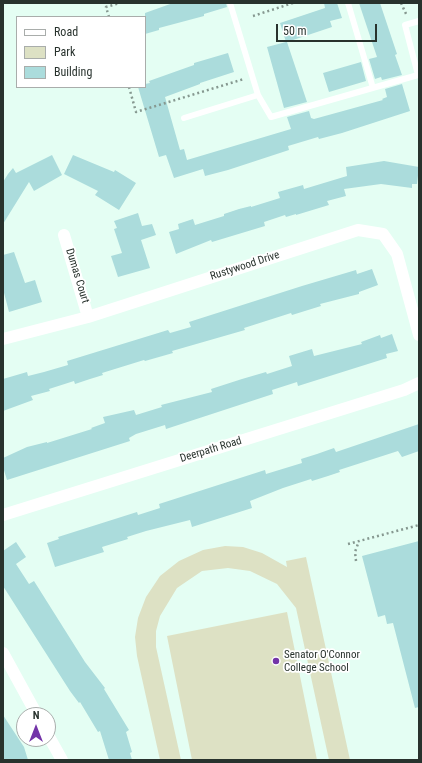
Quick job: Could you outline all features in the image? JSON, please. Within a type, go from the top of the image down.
[{"type":"street","name":"Rustywood Drive","points":[[3,339],[88,317],[358,230],[383,234],[397,254],[419,335]]},
{"type":"street","name":"Dumas Court","points":[[64,235],[88,317]]},
{"type":"street","name":"Deerpath Road","points":[[3,515],[404,390],[419,383]]},
{"type":"street","points":[[3,653],[33,707]]},
{"type":"street","points":[[55,747],[62,760]]},
{"type":"lane","points":[[230,3],[258,95],[271,117],[419,75],[405,25],[419,22]]},
{"type":"lane","points":[[348,3],[373,88]]},
{"type":"lane","points":[[184,118],[258,95]]},
{"type":"path","points":[[109,16],[106,7],[120,3]]},
{"type":"path","points":[[253,16],[293,3]]},
{"type":"path","points":[[129,88],[136,112],[252,76]]},
{"type":"path","points":[[348,544],[419,526]]},
{"type":"path","points":[[356,561],[355,552],[360,541]]},
{"type":"green space","points":[[225,546],[243,547],[262,553],[287,567],[286,561],[306,557],[350,760],[329,760],[296,608],[277,584],[250,571],[228,568],[202,571],[177,588],[160,616],[156,631],[156,647],[181,760],[160,760],[137,656],[135,637],[138,618],[146,597],[160,576],[179,561],[203,550]]},
{"type":"green space","points":[[287,612],[317,760],[192,760],[167,636]]},
{"type":"building","points":[[173,3],[226,3],[227,7],[204,14],[204,16],[159,28],[159,30],[146,34],[145,13]]},
{"type":"building","points":[[324,3],[337,3],[342,18],[330,21],[332,27],[287,42],[307,102],[284,108],[267,47],[286,42],[280,23],[325,8]]},
{"type":"building","points":[[359,3],[380,3],[397,54],[395,55],[402,75],[382,80],[381,77],[375,79],[369,59],[377,57]]},
{"type":"building","points":[[228,53],[234,72],[200,83],[165,97],[180,150],[184,149],[187,160],[291,129],[287,117],[309,111],[311,118],[314,119],[383,100],[382,99],[387,97],[385,89],[402,84],[410,111],[342,133],[319,139],[318,137],[288,146],[289,150],[228,170],[205,176],[203,169],[174,178],[166,155],[159,157],[138,88],[146,88],[146,84],[150,83],[149,81],[194,65],[194,63]]},
{"type":"building","points":[[361,62],[366,81],[329,92],[323,73]]},
{"type":"building","points":[[52,155],[62,175],[34,191],[29,182],[3,224],[3,182],[8,174],[13,168],[16,173]]},
{"type":"building","points":[[73,155],[114,172],[115,170],[136,183],[119,210],[95,195],[98,191],[64,174]]},
{"type":"building","points":[[384,161],[419,167],[417,184],[412,184],[412,188],[381,184],[344,189],[346,196],[327,201],[329,205],[296,215],[286,217],[285,215],[264,222],[265,226],[212,242],[211,240],[176,254],[169,232],[179,229],[178,224],[193,219],[195,225],[224,216],[224,214],[239,209],[280,198],[278,192],[303,185],[304,189],[347,176],[346,167]]},
{"type":"building","points":[[138,213],[142,226],[152,224],[156,235],[141,240],[150,268],[118,277],[111,256],[122,253],[114,229],[117,228],[114,221]]},
{"type":"building","points":[[14,252],[25,283],[35,280],[42,302],[9,312],[3,289],[3,255]]},
{"type":"building","points":[[372,269],[378,285],[359,292],[359,294],[320,304],[321,306],[292,315],[291,313],[244,328],[245,330],[172,351],[173,353],[102,373],[103,375],[75,384],[74,381],[49,389],[50,391],[31,396],[33,400],[3,411],[3,379],[27,372],[28,376],[68,365],[67,361],[168,330],[170,333],[191,327],[189,322],[302,286],[356,270],[357,274]]},
{"type":"building","points":[[392,334],[398,351],[386,354],[387,358],[298,386],[297,382],[272,390],[273,394],[166,429],[165,425],[136,434],[129,438],[130,441],[7,480],[3,467],[3,458],[27,447],[47,443],[92,429],[91,428],[105,423],[103,417],[134,410],[136,415],[162,407],[161,405],[212,392],[211,389],[242,379],[266,372],[267,374],[292,366],[289,356],[312,349],[314,356],[362,344],[361,342],[380,335],[381,338]]},
{"type":"building","points":[[419,424],[419,451],[402,457],[398,451],[339,470],[340,472],[328,476],[312,481],[311,479],[283,488],[250,501],[252,508],[192,527],[190,520],[127,537],[128,539],[102,547],[104,552],[55,567],[47,543],[59,539],[58,537],[137,512],[138,515],[160,508],[159,504],[265,470],[266,474],[302,463],[301,459],[334,448],[336,452]]},
{"type":"building","points":[[419,541],[419,707],[415,708],[393,623],[387,624],[385,615],[378,617],[362,556]]},
{"type":"building","points":[[16,542],[26,557],[16,564],[29,584],[34,581],[85,662],[105,688],[104,689],[129,730],[126,732],[132,752],[130,753],[132,760],[109,760],[100,731],[98,732],[80,702],[79,703],[70,691],[3,586],[3,551]]},
{"type":"building","points":[[3,715],[16,735],[16,747],[24,747],[28,760],[3,760]]},
{"type":"place","name":"Senator O'Connor College School","points":[[276,661]]}]
